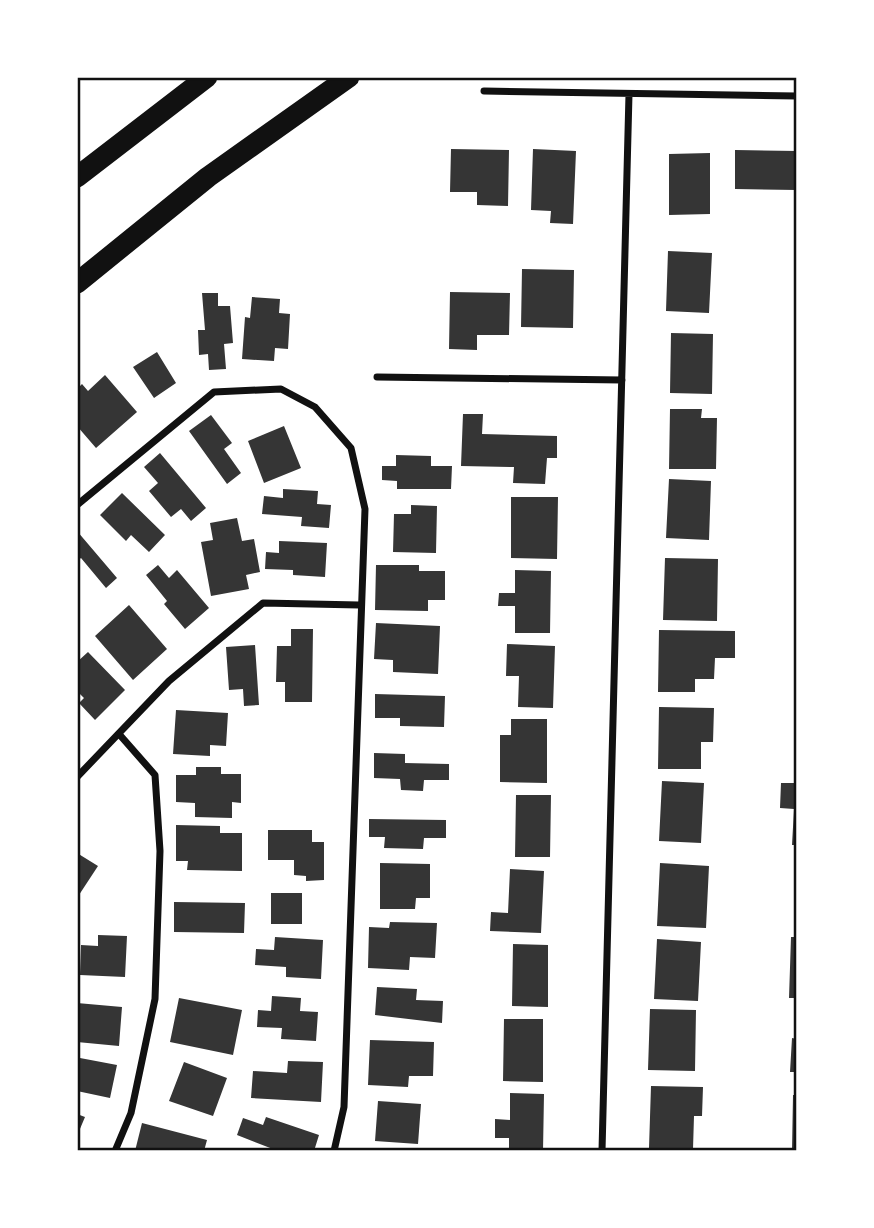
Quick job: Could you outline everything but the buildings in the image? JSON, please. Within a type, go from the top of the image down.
[{"type":"highway","points":[[77,177],[208,77]]},
{"type":"highway","points":[[77,283],[208,177],[349,77]]},
{"type":"street","points":[[484,91],[797,96]]},
{"type":"street","points":[[602,1151],[629,94]]},
{"type":"street","points":[[377,377],[622,380]]},
{"type":"street","points":[[77,505],[214,392],[281,389],[315,407],[351,448],[365,509],[359,605],[344,1107],[334,1151]]},
{"type":"street","points":[[77,777],[169,681],[263,603],[359,605]]},
{"type":"street","points":[[116,1151],[131,1113],[155,999],[160,851],[155,775],[118,734]]}]
